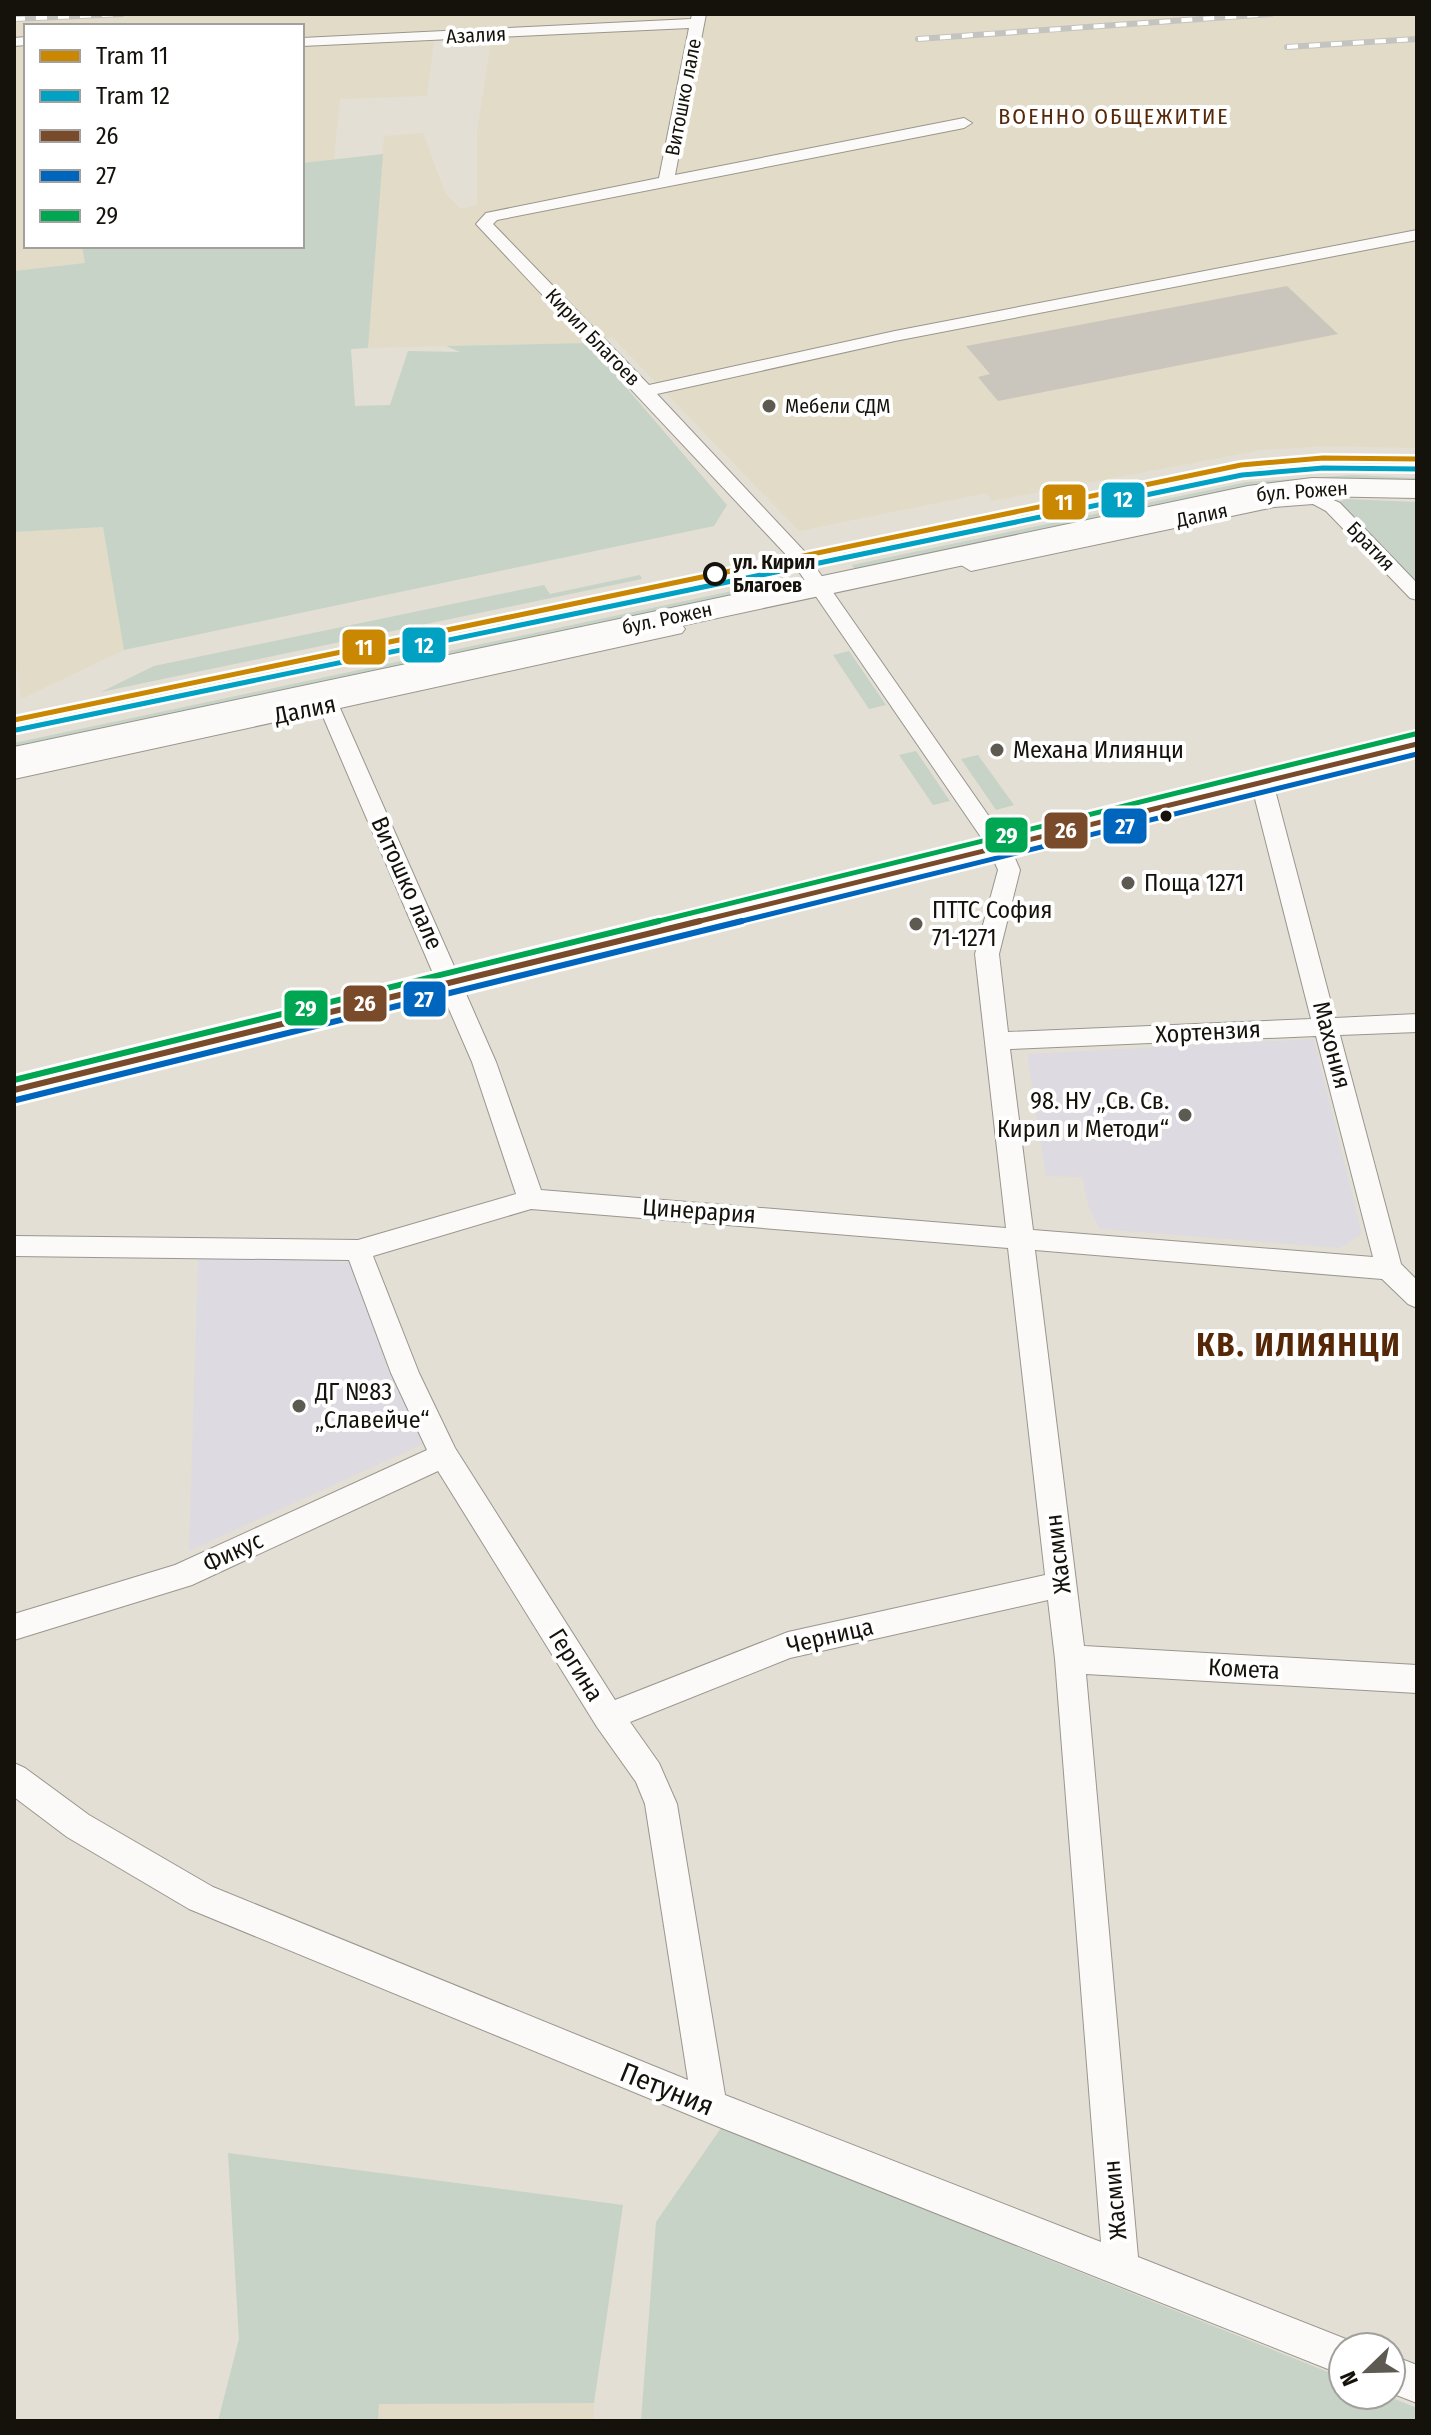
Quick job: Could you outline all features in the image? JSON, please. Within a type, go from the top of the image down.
[{"type":"main road","name":"бул. Рожен","points":[[14,736],[814,577],[1236,478],[1322,469],[1417,471]]},
{"type":"main road","name":"бул. Рожен","points":[[14,758],[593,640],[814,577],[1032,546],[1277,491],[1324,487],[1417,489]]},
{"type":"street","name":"Азалия","points":[[304,42],[699,18]]},
{"type":"street","name":"Витошко лале","points":[[666,181],[699,18]]},
{"type":"street","name":"Кирил Благоев","points":[[964,123],[492,216],[484,221],[814,577],[998,846]]},
{"type":"street","points":[[644,391],[895,336],[1417,235]]},
{"type":"street","name":"Далия","points":[[971,565],[1032,546],[1227,509],[1303,498],[1323,500]]},
{"type":"street","name":"Братия","points":[[1323,500],[1417,594]]},
{"type":"street","name":"Далия","points":[[14,772],[328,705],[593,640],[675,629]]},
{"type":"street","name":"Витошко лале","points":[[328,705],[484,1062],[531,1199]]},
{"type":"street","points":[[14,1090],[1417,744]]},
{"type":"street","name":"Махония","points":[[1262,784],[1389,1269]]},
{"type":"street","name":"Жасмин","points":[[998,846],[1009,870],[987,954],[1070,1659],[1121,2270]]},
{"type":"street","name":"Хортензия","points":[[999,1041],[1417,1023]]},
{"type":"street","name":"Цинерария","points":[[14,1246],[358,1250],[531,1199],[1389,1269]]},
{"type":"street","name":"Гергина","points":[[358,1250],[405,1373],[444,1455],[608,1717],[648,1773],[661,1804],[709,2106]]},
{"type":"street","points":[[1389,1269],[1417,1297]]},
{"type":"street","name":"Фикус","points":[[14,1627],[182,1576],[444,1455]]},
{"type":"street","name":"Черница","points":[[608,1717],[788,1645],[1062,1584]]},
{"type":"street","name":"Комета","points":[[1070,1659],[1417,1679]]},
{"type":"street","name":"Петуния","points":[[14,1778],[78,1826],[201,1898],[709,2106],[1327,2350]]},
{"type":"shaded area","points":[[14,14],[1417,14],[1417,448],[1327,446],[1261,450],[992,501],[986,493],[799,531],[612,337],[588,343],[368,348],[384,136],[423,133],[445,193],[461,209],[477,205],[477,131],[492,38],[434,41],[427,96],[340,99],[334,159],[304,163],[304,24],[24,24],[24,248],[82,248],[86,263],[14,271]]},
{"type":"shaded area","points":[[103,527],[124,650],[21,699],[14,647],[14,532]]},
{"type":"shaded area","name":"98. НУ „Св. Св. Кирил и Методи“","points":[[1314,1039],[1362,1234],[1340,1248],[1100,1229],[1089,1208],[1082,1177],[1046,1176],[1027,1054]]},
{"type":"shaded area","name":"ДГ №83 „Славейче“","points":[[198,1257],[352,1262],[387,1367],[423,1444],[189,1551]]},
{"type":"shaded area","points":[[594,2403],[594,2421],[378,2421],[379,2404]]},
{"type":"green space","points":[[383,154],[368,348],[351,349],[355,406],[390,405],[408,351],[460,352],[446,346],[588,343],[727,505],[714,526],[124,650],[103,527],[14,532],[14,271],[85,263],[82,248],[304,248],[304,163]]},
{"type":"green space","points":[[1313,461],[1417,466],[1314,464],[1249,470],[845,555],[843,552],[1203,476]]},
{"type":"green space","points":[[1353,475],[1417,478],[1417,483],[1354,480],[856,571],[852,565],[1247,482]]},
{"type":"green space","points":[[1346,499],[1417,502],[1417,584],[1336,503]]},
{"type":"green space","points":[[640,575],[642,579],[101,692],[154,666],[544,585],[550,594]]},
{"type":"green space","points":[[765,584],[768,589],[14,750],[14,743]]},
{"type":"green space","points":[[584,604],[586,608],[14,728],[14,724]]},
{"type":"green space","points":[[849,651],[886,705],[869,709],[833,655]]},
{"type":"green space","points":[[916,751],[950,801],[933,805],[899,755]]},
{"type":"green space","points":[[978,755],[1014,805],[996,810],[961,759]]},
{"type":"green space","points":[[721,2128],[1327,2372],[1327,2411],[1407,2411],[1407,2404],[1417,2408],[1417,2421],[641,2421],[656,2222]]},
{"type":"green space","points":[[228,2153],[623,2205],[594,2403],[379,2404],[378,2421],[218,2421],[239,2339]]},
{"type":"building","points":[[1287,286],[1338,334],[998,401],[978,377],[990,374],[966,346]]},
{"type":"railway","points":[[14,19],[122,14]]},
{"type":"railway","points":[[918,39],[1271,14]]},
{"type":"railway","points":[[1287,47],[1417,39]]},
{"type":"tram line","name":"11","points":[[14,720],[1241,465],[1323,458],[1417,459]]},
{"type":"tram line","name":"12","points":[[16,730],[1242,475],[1323,468],[1417,469]]},
{"type":"transit line","name":"29","points":[[14,1080],[1415,734]]},
{"type":"transit line","name":"26","points":[[14,1090],[1417,744]]},
{"type":"transit line","name":"27","points":[[16,1100],[1417,754]]},
{"type":"place","name":"Мебели СДМ","points":[[769,406]]},
{"type":"place","name":"ул. Кирил Благоев","points":[[715,574]]},
{"type":"place","name":"Механа Илиянци","points":[[997,750]]},
{"type":"place","name":"Поща 1271","points":[[1128,883]]},
{"type":"place","name":"ПТТС София 71-1271","points":[[916,924]]},
{"type":"place","name":"98. НУ „Св. Св. Кирил и Методи“","points":[[1185,1115]]},
{"type":"place","name":"ДГ №83 „Славейче“","points":[[299,1406]]},
{"type":"district","name":"ВОЕННО ОБЩЕЖИТИЕ","points":[[1114,116]]},
{"type":"district","name":"КВ. ИЛИЯНЦИ","points":[[1299,1345]]}]
